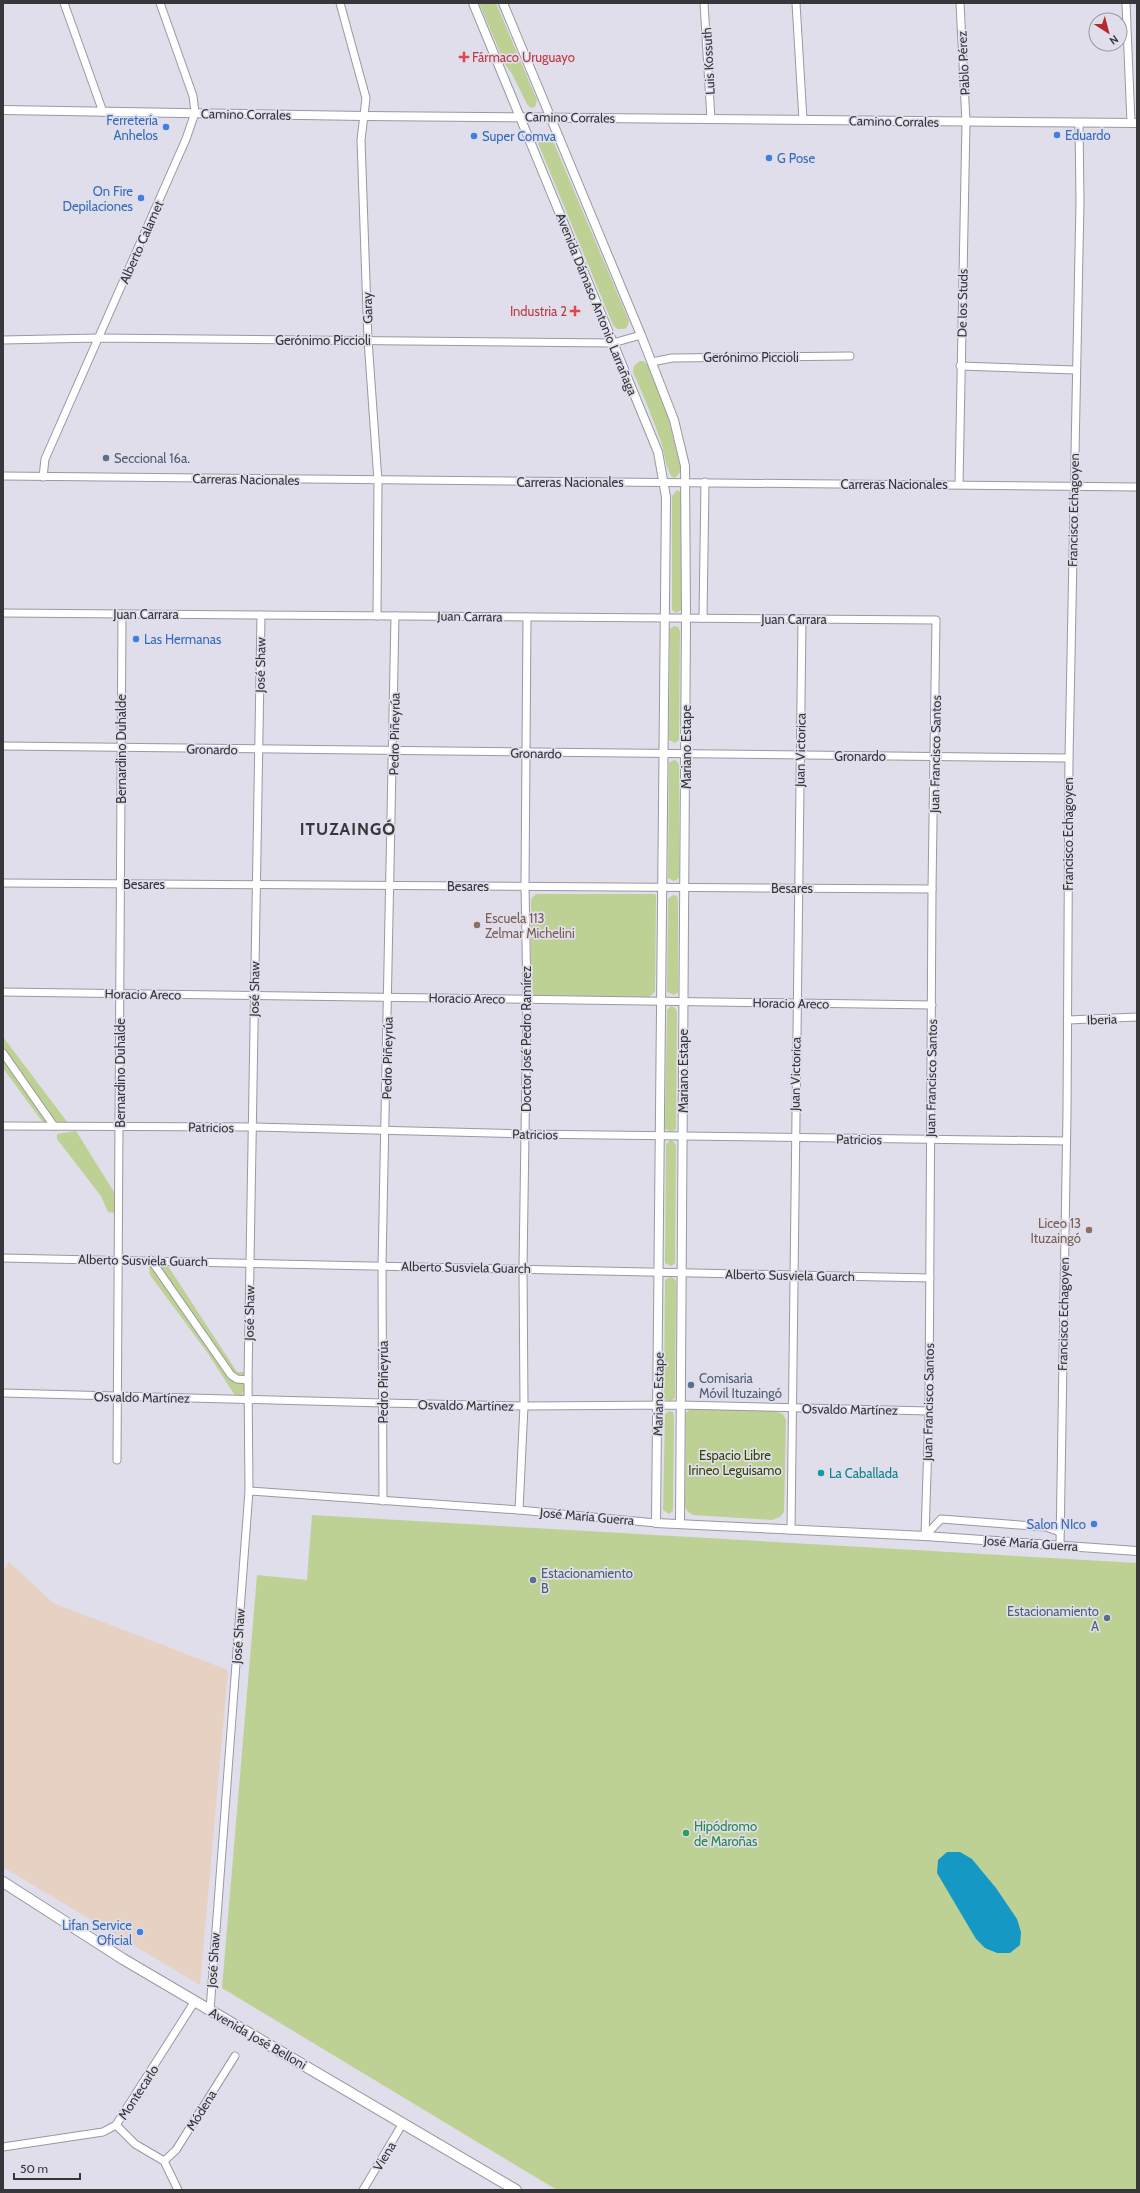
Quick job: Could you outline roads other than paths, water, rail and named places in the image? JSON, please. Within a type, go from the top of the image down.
[{"type":"main road","name":"Avenida José Belloni","points":[[3,1882],[123,1959],[516,2190]]},
{"type":"street","points":[[64,3],[103,112]]},
{"type":"street","name":"Alberto Calamet","points":[[43,477],[45,459],[186,139],[195,113],[193,96],[160,3]]},
{"type":"street","name":"Garay","points":[[340,3],[366,98],[361,140],[368,340],[378,481],[377,616]]},
{"type":"street","name":"Avenida Dámaso Antonio Larrañaga","points":[[472,3],[658,452],[666,497],[665,618]]},
{"type":"street","points":[[503,3],[652,362],[679,437],[686,482],[686,618]]},
{"type":"street","name":"Luis Kossuth","points":[[704,3],[711,119]]},
{"type":"street","points":[[796,3],[803,120]]},
{"type":"street","name":"Pablo Pérez","points":[[960,3],[966,122]]},
{"type":"street","points":[[1126,3],[1134,123]]},
{"type":"street","name":"Camino Corrales","points":[[3,109],[364,116],[550,116],[1134,123]]},
{"type":"street","name":"De los Studs","points":[[958,484],[966,122]]},
{"type":"street","name":"Francisco Echagoyen","points":[[1060,1545],[1068,1020],[1069,758],[1075,370],[1080,201],[1078,122]]},
{"type":"street","name":"Gerónimo Piccioli","points":[[3,340],[98,338],[613,343],[641,335]]},
{"type":"street","name":"Gerónimo Piccioli","points":[[652,362],[672,358],[850,356]]},
{"type":"street","points":[[960,366],[1075,370]]},
{"type":"street","name":"Carreras Nacionales","points":[[3,476],[378,481],[1074,485],[1137,487]]},
{"type":"street","points":[[704,618],[705,482]]},
{"type":"street","name":"Juan Carrara","points":[[3,613],[936,620]]},
{"type":"street","name":"Bernardino Duhalde","points":[[117,1460],[122,614]]},
{"type":"street","name":"José Shaw","points":[[210,2010],[249,1491],[248,1380],[261,614]]},
{"type":"street","name":"Pedro Piñeyrúa","points":[[383,1501],[382,1265],[394,751],[395,616]]},
{"type":"street","name":"Doctor José Pedro Ramírez","points":[[519,1510],[524,1406],[523,1268],[527,999],[524,886],[527,753],[527,617]]},
{"type":"street","name":"Mariano Estape","points":[[656,1523],[665,618]]},
{"type":"street","name":"Mariano Estape","points":[[680,1524],[686,618]]},
{"type":"street","name":"Juan Victorica","points":[[791,1530],[794,1137],[802,619]]},
{"type":"street","name":"Juan Francisco Santos","points":[[925,1536],[929,1410],[932,888],[936,620]]},
{"type":"street","name":"Gronardo","points":[[3,746],[1069,758]]},
{"type":"street","name":"Besares","points":[[3,883],[932,888]]},
{"type":"street","name":"Horacio Areco","points":[[3,992],[932,1005]]},
{"type":"street","name":"Iberia","points":[[1068,1020],[1137,1018]]},
{"type":"street","points":[[3,1053],[54,1126]]},
{"type":"street","name":"Patricios","points":[[3,1126],[252,1127],[525,1134],[1066,1141]]},
{"type":"street","name":"Alberto Susviela Guarch","points":[[3,1258],[523,1268],[930,1278]]},
{"type":"street","points":[[151,1260],[231,1375],[237,1379],[248,1380]]},
{"type":"street","name":"Osvaldo Martínez","points":[[3,1393],[524,1406],[680,1405],[929,1410]]},
{"type":"street","name":"José María Guerra","points":[[249,1491],[519,1510],[656,1523],[925,1536],[1137,1550]]},
{"type":"street","name":"José María Guerra","points":[[925,1536],[941,1519],[1046,1527],[1060,1532]]},
{"type":"street","name":"Montecarlo","points":[[3,2147],[103,2132],[116,2125],[195,2001]]},
{"type":"street","name":"Módena","points":[[164,2161],[176,2150],[234,2056]]},
{"type":"street","name":"Viena","points":[[363,2190],[403,2123]]},
{"type":"street","points":[[116,2125],[135,2144],[164,2161],[178,2190]]},
{"type":"water","points":[[947,1852],[960,1852],[972,1859],[996,1888],[1017,1919],[1021,1932],[1020,1945],[1010,1953],[997,1953],[985,1948],[976,1939],[937,1873],[938,1860]]},
{"type":"place","name":"Fármaco Uruguayo","points":[[464,57]]},
{"type":"place","name":"Ferretería Anhelos","points":[[166,127]]},
{"type":"place","name":"Eduardo","points":[[1057,135]]},
{"type":"place","name":"Super Comva","points":[[474,136]]},
{"type":"place","name":"G Pose","points":[[769,158]]},
{"type":"place","name":"On Fire Depilaciones","points":[[141,198]]},
{"type":"place","name":"Industria 2","points":[[575,311]]},
{"type":"place","name":"Seccional 16a.","points":[[106,458]]},
{"type":"place","name":"Las Hermanas","points":[[136,639]]},
{"type":"place","name":"Escuela 113 Zelmar Michelini","points":[[477,925]]},
{"type":"place","name":"Liceo 13 Ituzaingó","points":[[1089,1230]]},
{"type":"place","name":"Comisaria Móvil Ituzaingó","points":[[691,1385]]},
{"type":"place","name":"La Caballada","points":[[821,1473]]},
{"type":"place","name":"Salon NIco","points":[[1094,1524]]},
{"type":"place","name":"Estacionamiento B","points":[[533,1580]]},
{"type":"place","name":"Estacionamiento A","points":[[1107,1618]]},
{"type":"place","name":"Hipódromo de Maroñas","points":[[686,1833]]},
{"type":"place","name":"Lifan Service Oficial","points":[[140,1932]]},
{"type":"district","name":"ITUZAINGÓ","points":[[348,829]]},
{"type":"park label","name":"Espacio Libre Irineo Leguisamo","points":[[735,1462]]}]
